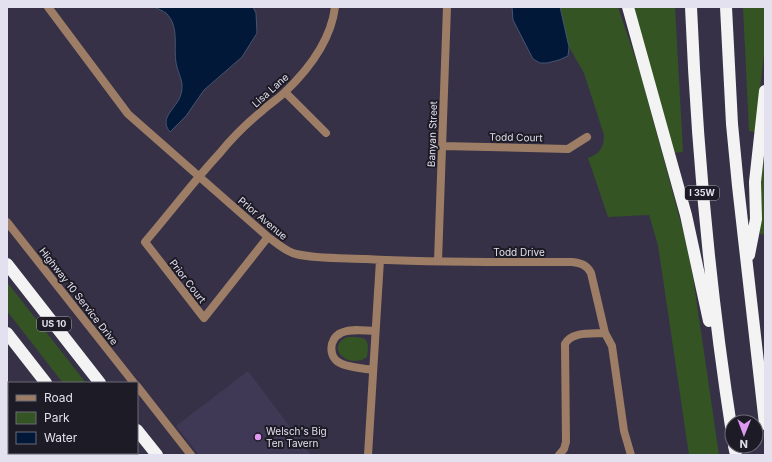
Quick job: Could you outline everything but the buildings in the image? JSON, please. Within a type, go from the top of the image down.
[{"type":"highway","points":[[628,7],[686,215],[727,398]]},
{"type":"highway","name":"I 35W","points":[[691,7],[695,104],[704,212],[729,414]]},
{"type":"highway","points":[[726,7],[732,124],[746,268],[765,424]]},
{"type":"highway","points":[[746,268],[756,219],[755,182],[765,91]]},
{"type":"highway","name":"US 10","points":[[7,264],[99,382]]},
{"type":"highway","points":[[7,333],[45,382]]},
{"type":"highway","points":[[138,431],[157,455]]},
{"type":"street","name":"Prior Avenue","points":[[48,7],[128,114],[268,237],[286,250],[296,254],[380,260]]},
{"type":"street","name":"Lisa Lane","points":[[200,177],[240,130],[285,92],[313,60],[330,30],[335,7]]},
{"type":"street","name":"Banyan Street","points":[[438,261],[447,7]]},
{"type":"street","points":[[285,92],[326,133]]},
{"type":"street","name":"Todd Court","points":[[442,146],[568,149],[587,138]]},
{"type":"street","name":"Prior Court","points":[[200,177],[145,242],[204,318],[268,237]]},
{"type":"street","name":"Highway 10 Service Drive","points":[[7,222],[133,382]]},
{"type":"street","points":[[368,455],[380,260]]},
{"type":"street","name":"Todd Drive","points":[[380,260],[579,262],[585,265],[591,273],[606,333],[612,346],[624,431],[631,455]]},
{"type":"street","points":[[373,370],[342,364],[335,360],[332,353],[332,345],[334,339],[342,332],[375,331]]},
{"type":"street","points":[[559,455],[564,449],[566,442],[565,344],[572,336],[606,333]]},
{"type":"street","points":[[138,387],[191,455]]},
{"type":"shaded area","points":[[248,371],[311,455],[199,455],[176,426]]},
{"type":"green space","points":[[560,7],[618,7],[641,75],[686,242],[693,277],[719,455],[689,455],[658,245],[649,215],[608,217],[588,158],[600,150],[604,135],[584,73],[569,47]]},
{"type":"green space","points":[[634,7],[675,7],[683,152],[673,153]]},
{"type":"green space","points":[[743,7],[765,7],[765,46],[755,132],[749,131]]},
{"type":"green space","points":[[765,141],[765,235],[760,234],[760,191]]},
{"type":"green space","points":[[7,282],[85,382],[62,382],[7,311]]},
{"type":"green space","points":[[347,337],[359,337],[367,342],[367,357],[353,361],[342,356],[338,347]]},
{"type":"water","points":[[155,7],[253,7],[256,13],[257,33],[242,57],[204,90],[186,116],[170,132],[166,122],[167,117],[179,99],[182,90],[182,83],[177,67],[175,32],[171,19],[166,13]]},
{"type":"water","points":[[512,7],[560,7],[569,47],[568,56],[547,63],[540,63],[533,59],[513,20]]},
{"type":"place","name":"Welsch's Big Ten Tavern","points":[[258,437]]}]
